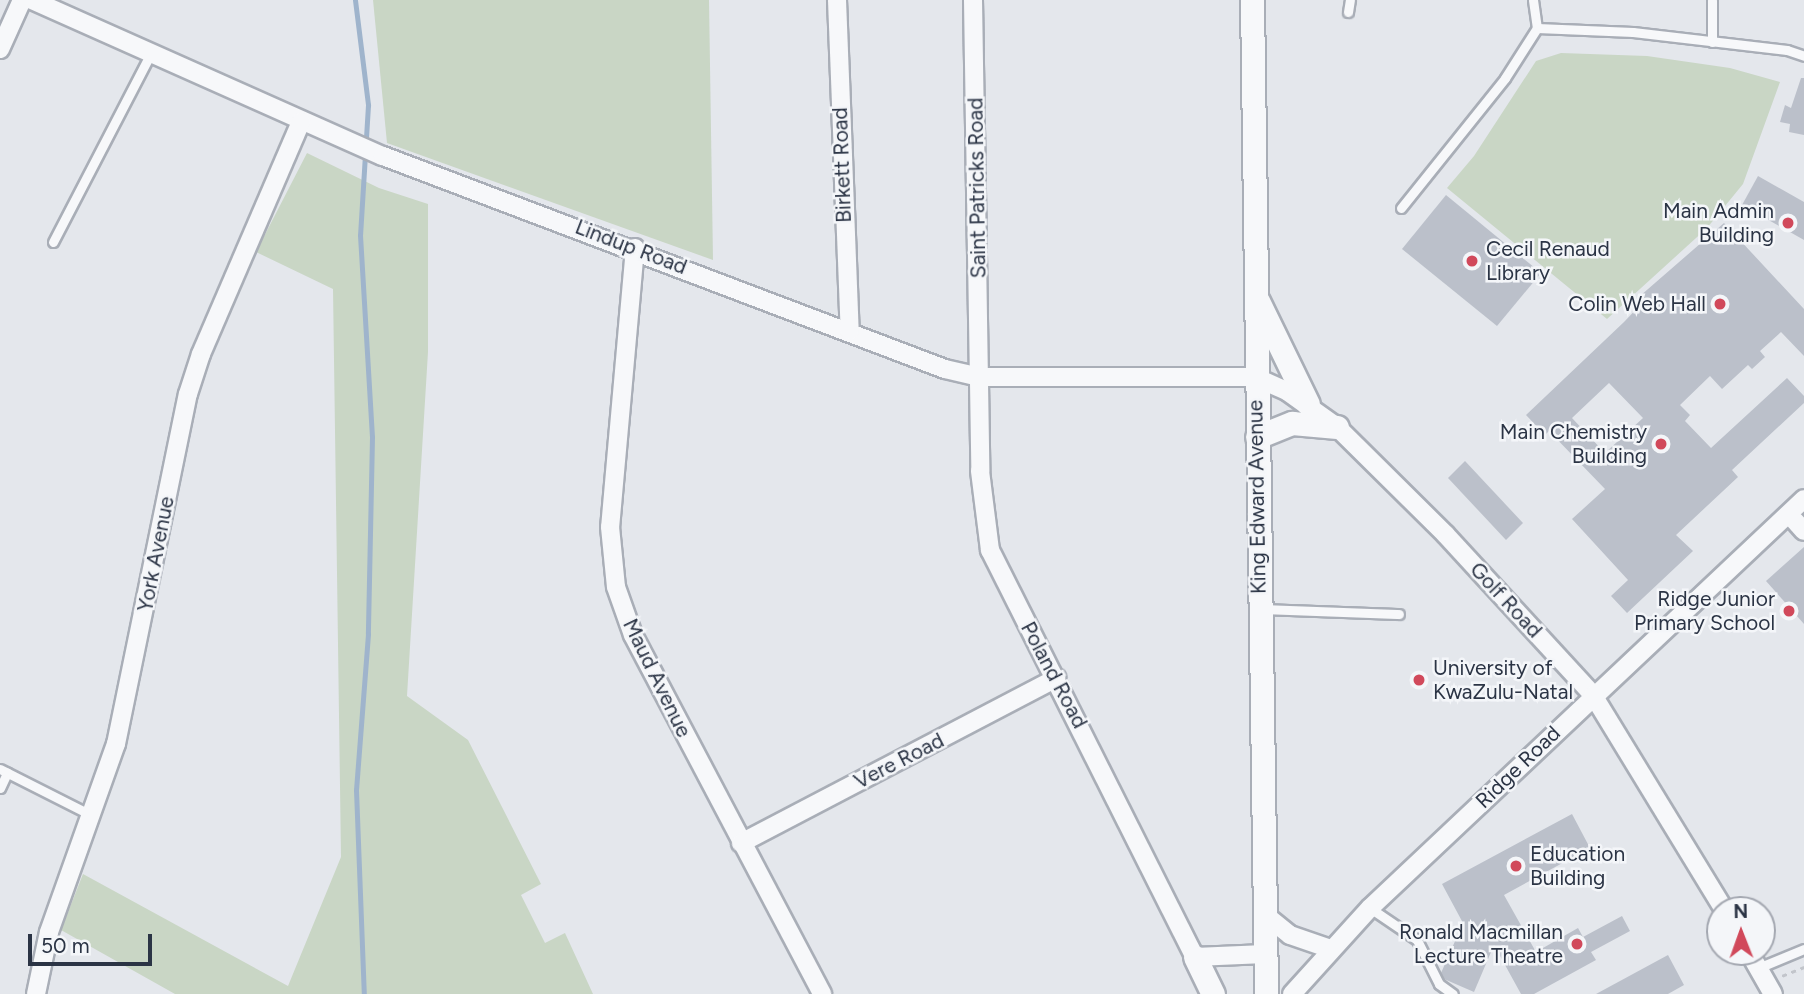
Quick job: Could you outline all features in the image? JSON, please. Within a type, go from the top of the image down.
[{"type":"street","points":[[0,49],[22,0]]},
{"type":"street","name":"Lindup Road","points":[[32,0],[60,5],[151,52],[301,122],[383,156],[635,248],[945,369],[979,377],[1255,377]]},
{"type":"street","name":"Birkett Road","points":[[837,0],[850,331]]},
{"type":"street","name":"Saint Patricks Road","points":[[973,0],[979,377]]},
{"type":"street","name":"King Edward Avenue","points":[[1252,0],[1255,377],[1266,994]]},
{"type":"street","name":"York Avenue","points":[[36,994],[49,932],[93,816],[127,700],[188,394],[201,354],[301,122]]},
{"type":"street","name":"Maud Avenue","points":[[635,248],[610,555],[633,635],[821,994]]},
{"type":"street","points":[[1255,292],[1308,404]]},
{"type":"street","name":"Poland Road","points":[[979,377],[982,511],[990,550],[1057,678],[1195,957]]},
{"type":"street","name":"Golf Road","points":[[1255,377],[1308,404],[1337,426],[1446,535],[1593,695],[1715,896]]},
{"type":"street","points":[[1257,437],[1292,423],[1337,426]]},
{"type":"street","name":"Ridge Road","points":[[1292,994],[1370,908],[1593,695],[1754,550],[1804,499]]},
{"type":"street","name":"Ridge Road","points":[[1754,550],[1801,522]]},
{"type":"street","name":"Vere Road","points":[[741,843],[1057,678]]},
{"type":"street","points":[[1264,914],[1290,935],[1331,949]]},
{"type":"street","points":[[1213,994],[1195,957],[1265,954]]},
{"type":"lane","points":[[1348,12],[1350,0]]},
{"type":"lane","points":[[1401,208],[1505,78],[1537,27],[1533,0]]},
{"type":"lane","points":[[1712,0],[1712,42]]},
{"type":"lane","points":[[1537,27],[1787,50],[1804,57]]},
{"type":"lane","points":[[54,242],[151,52]]},
{"type":"lane","points":[[1259,609],[1399,614]]},
{"type":"lane","points":[[0,788],[4,771],[93,816]]},
{"type":"lane","points":[[1370,908],[1417,940],[1433,974],[1453,994]]},
{"type":"lane","points":[[1762,974],[1804,949]]},
{"type":"path","points":[[1762,974],[1804,967]]},
{"type":"green space","points":[[373,0],[709,0],[713,260],[387,143]]},
{"type":"green space","points":[[1561,53],[1647,56],[1730,68],[1780,82],[1743,184],[1707,228],[1607,319],[1447,188],[1474,156],[1536,61]]},
{"type":"green space","points":[[307,153],[379,188],[428,204],[428,352],[407,696],[468,740],[541,884],[521,895],[545,943],[565,933],[593,994],[175,994],[61,930],[83,874],[288,986],[341,857],[333,289],[256,252]]},
{"type":"building","points":[[1801,78],[1804,78],[1804,135],[1789,132],[1790,124],[1780,122],[1785,105],[1791,108]]},
{"type":"building","name":"Main Admin Building","points":[[1758,176],[1804,202],[1804,240],[1742,205]]},
{"type":"building","name":"Cecil Renaud Library","points":[[1446,195],[1541,273],[1497,326],[1402,249]]},
{"type":"building","points":[[1724,223],[1804,309],[1804,356],[1781,332],[1760,351],[1765,357],[1752,369],[1748,365],[1722,389],[1710,376],[1680,405],[1690,415],[1685,421],[1711,448],[1787,378],[1804,396],[1804,403],[1732,470],[1738,477],[1676,535],[1693,551],[1627,613],[1611,596],[1628,580],[1572,519],[1605,489],[1549,431],[1545,435],[1526,415],[1624,322],[1645,300],[1640,296]],"holes":[[[1609,383],[1643,418],[1605,453],[1572,418]]]},
{"type":"building","points":[[1465,461],[1523,523],[1506,540],[1448,478]]},
{"type":"building","points":[[1804,547],[1804,624],[1766,581]]},
{"type":"building","points":[[1572,814],[1590,848],[1504,895],[1536,952],[1578,928],[1583,937],[1622,916],[1630,931],[1591,952],[1596,960],[1534,994],[1521,994],[1494,945],[1474,992],[1444,979],[1441,973],[1463,923],[1442,884]]},
{"type":"building","points":[[1668,955],[1684,985],[1668,994],[1596,994]]},
{"type":"waterway","points":[[355,0],[368,105],[360,235],[372,437],[368,634],[356,790],[364,994]]},
{"type":"place","name":"Main Admin Building","points":[[1788,223]]},
{"type":"place","name":"Cecil Renaud Library","points":[[1472,261]]},
{"type":"place","name":"Colin Web Hall","points":[[1720,304]]},
{"type":"place","name":"Main Chemistry Building","points":[[1661,444]]},
{"type":"place","name":"Ridge Junior Primary School","points":[[1789,611]]},
{"type":"place","name":"University of KwaZulu-Natal","points":[[1419,680]]},
{"type":"place","name":"Education Building","points":[[1516,866]]},
{"type":"place","name":"Ronald Macmillan Lecture Theatre","points":[[1577,944]]}]
